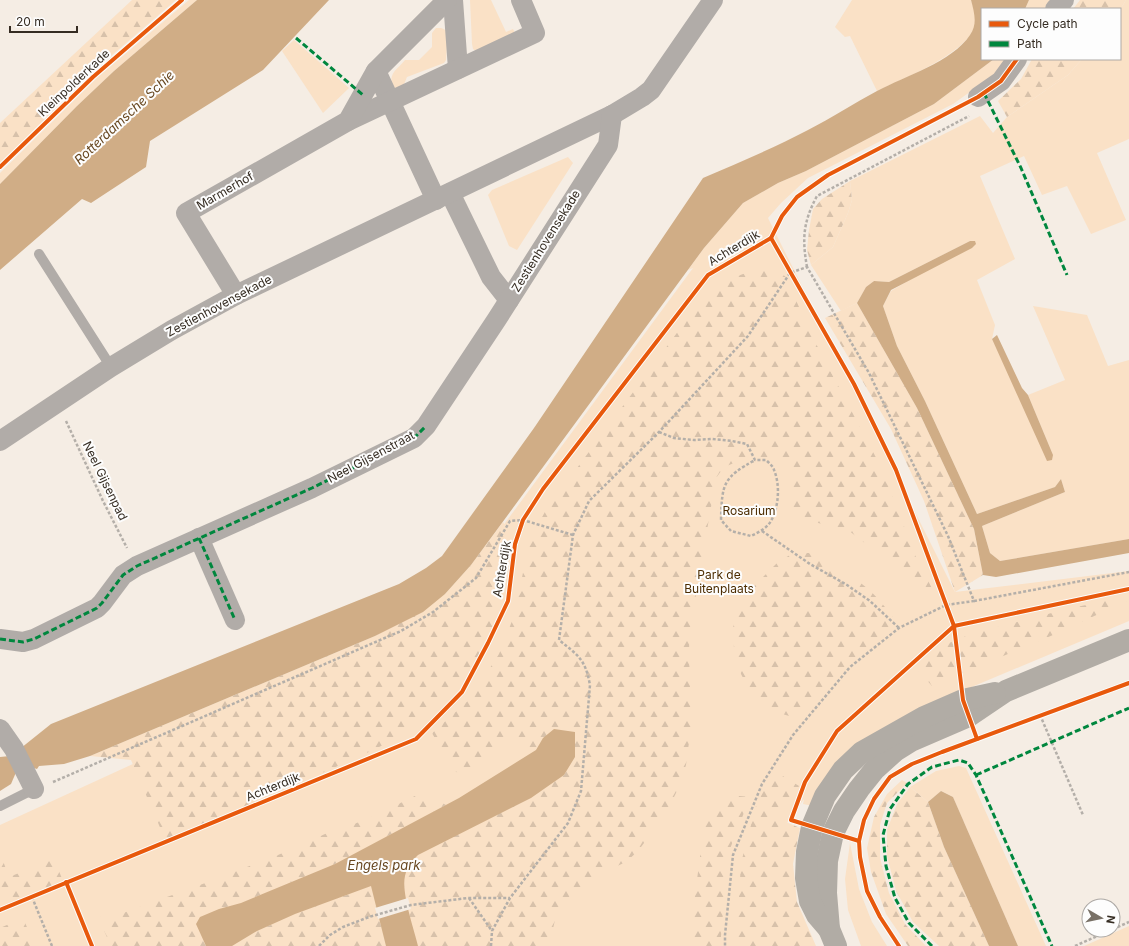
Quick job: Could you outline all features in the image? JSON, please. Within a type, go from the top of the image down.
[{"type":"street","points":[[348,121],[376,71],[447,0]]},
{"type":"street","points":[[453,0],[458,69]]},
{"type":"street","name":"Marmerhof","points":[[236,295],[186,213],[348,121],[535,33],[521,0]]},
{"type":"street","name":"Zestienhovensekade","points":[[0,441],[111,367],[172,330],[236,295],[612,115],[642,98],[651,90],[713,0]]},
{"type":"street","points":[[1056,8],[1064,0]]},
{"type":"street","points":[[978,97],[1001,81],[1016,60]]},
{"type":"street","points":[[376,71],[443,196]]},
{"type":"street","name":"Zestienhovensekade","points":[[443,196],[491,277],[509,300],[608,145],[612,115]]},
{"type":"street","name":"Neel Gijsenstraat","points":[[0,639],[23,642],[34,639],[96,608],[102,603],[123,575],[137,566],[312,488],[414,438],[426,426],[509,300]]},
{"type":"street","points":[[199,538],[235,620]]},
{"type":"street","points":[[833,938],[817,915],[810,901],[806,878],[807,852],[812,827],[822,803],[843,770],[862,752],[924,717],[963,700],[1006,691],[1129,640]]},
{"type":"street","points":[[0,728],[14,749],[34,789]]},
{"type":"lane","points":[[39,254],[111,367]]},
{"type":"lane","points":[[0,806],[34,789]]},
{"type":"path","points":[[969,116],[817,196],[804,226],[804,249],[807,267],[870,373],[948,536],[974,601]]},
{"type":"path","points":[[786,267],[793,280]]},
{"type":"path","points":[[491,946],[492,931],[510,898],[568,823],[581,791],[590,685],[587,669],[579,656],[560,640],[573,535],[589,501],[659,432],[748,336],[790,273],[807,267]]},
{"type":"path","points":[[659,432],[674,438],[694,440],[712,439],[747,444],[755,460]]},
{"type":"path","points":[[755,460],[766,460],[774,469],[778,487],[777,502],[772,520],[762,530],[751,536],[731,531],[721,520],[724,486],[735,472],[755,460]]},
{"type":"path","points":[[34,789],[66,777],[402,631],[433,612],[476,578],[510,521],[523,520],[573,535]]},
{"type":"path","points":[[762,530],[810,564],[847,585],[870,601],[898,628]]},
{"type":"path","points":[[725,946],[733,855],[762,784],[793,735],[850,667],[898,628],[946,605],[1129,572]]},
{"type":"path","points":[[944,598],[949,612]]},
{"type":"path","points":[[1033,718],[1048,713]]},
{"type":"path","points":[[1040,715],[1083,815]]},
{"type":"path","points":[[26,900],[39,894]]},
{"type":"path","points":[[32,898],[52,946]]},
{"type":"path","points":[[319,946],[330,935],[343,927],[411,905],[468,898],[510,898]]},
{"type":"path","points":[[468,898],[492,931]]},
{"type":"path","points":[[1075,946],[1094,938]]},
{"type":"green space","points":[[132,0],[176,0],[89,75],[0,164],[0,123]]},
{"type":"green space","points":[[189,0],[197,0],[114,71],[0,184],[0,173],[98,77]]},
{"type":"green space","points":[[470,0],[491,0],[506,32],[513,29],[515,33],[476,51],[473,49]]},
{"type":"green space","points":[[852,0],[971,0],[976,21],[972,32],[963,43],[950,54],[919,72],[877,91],[850,36],[845,37],[835,27]]},
{"type":"green space","points":[[1029,0],[1052,0],[1045,8],[1025,8]]},
{"type":"green space","points":[[1080,0],[1126,0],[1121,8],[1074,8]]},
{"type":"green space","points":[[1126,0],[1129,0],[1129,139],[1097,153],[1126,220],[1091,234],[1067,186],[1042,195],[1024,156],[980,176],[1015,259],[977,280],[995,325],[992,339],[1053,455],[1028,395],[1065,380],[1033,306],[1087,315],[1108,366],[1129,360],[1129,539],[1000,561],[990,553],[982,526],[1065,492],[1061,479],[1055,487],[977,514],[925,401],[897,346],[883,306],[891,291],[975,241],[970,241],[889,282],[874,281],[866,287],[857,303],[841,311],[811,265],[833,247],[852,200],[850,181],[980,116],[993,133],[1007,117],[1068,75],[1081,60],[1121,60],[1121,8]]},
{"type":"green space","points":[[436,28],[441,28],[448,31],[446,60],[444,63],[407,77],[402,89],[393,88],[392,75],[394,72],[405,60],[419,60],[432,47],[432,33]]},
{"type":"green space","points":[[294,40],[349,88],[323,113],[282,51]]},
{"type":"green space","name":"Park de Buitenplaats","points":[[993,60],[1006,60],[995,74],[953,104],[808,178],[781,203],[768,218],[955,592],[1129,571],[1129,621],[929,705],[813,806],[803,804],[804,799],[776,838],[804,946],[0,946],[0,825],[427,629],[693,268],[688,270],[704,248],[743,203],[778,183],[806,171],[934,104]]},
{"type":"green space","points":[[1031,60],[1081,60],[1068,75],[1007,117],[998,101],[1021,79]]},
{"type":"green space","points":[[568,157],[573,163],[517,250],[509,246],[488,195],[492,190]]},
{"type":"green space","points":[[850,181],[852,200],[833,247],[811,265],[807,250],[813,209],[822,199]]},
{"type":"green space","points":[[770,270],[785,276],[813,338],[882,469],[917,560],[935,594],[923,591],[906,575],[848,530],[801,519],[793,511],[790,474],[783,465],[772,459],[757,463],[739,461],[724,467],[716,478],[690,629],[689,650],[691,727],[686,765],[676,793],[665,815],[638,851],[626,862],[595,876],[569,897],[555,920],[549,946],[418,946],[406,901],[404,883],[410,864],[418,855],[564,775],[575,757],[575,732],[543,738],[536,750],[528,755],[518,741],[507,739],[493,748],[471,770],[458,773],[452,769],[432,733],[470,699],[499,654],[514,616],[530,539],[546,510],[699,303],[717,284],[743,274]]},
{"type":"green space","points":[[857,303],[917,408],[974,529],[983,575],[955,592],[924,501],[891,429],[825,318]]},
{"type":"green space","points":[[503,522],[512,537],[499,604],[481,653],[465,678],[445,700],[409,729],[385,744],[295,785],[165,839],[131,760],[90,756],[375,636],[445,594],[471,565]]},
{"type":"green space","points":[[793,553],[809,553],[822,560],[835,575],[848,577],[862,584],[869,589],[897,622],[865,648],[823,691],[800,719],[768,710],[752,695],[741,674],[734,649],[733,628],[738,606],[756,584],[777,563]]},
{"type":"green space","points":[[1129,596],[1129,600],[1053,635],[932,686],[916,668],[951,642],[974,633],[1067,609]]},
{"type":"green space","points":[[959,766],[966,768],[1046,946],[1018,946],[953,797],[941,791],[928,802],[910,787],[936,771]]},
{"type":"green space","points":[[773,770],[799,786],[779,819],[800,828],[793,864],[797,902],[816,946],[736,946],[741,863],[756,806]]},
{"type":"green space","points":[[902,780],[907,783],[887,803],[880,825],[880,858],[889,893],[905,924],[926,946],[908,946],[886,914],[871,872],[867,848],[874,817],[887,794]]},
{"type":"green space","points":[[910,787],[928,802],[944,847],[989,946],[939,946],[913,922],[896,891],[887,856],[887,830],[897,804]]},
{"type":"green space","points":[[417,795],[431,797],[446,805],[335,864],[241,903],[219,909],[200,917],[206,946],[111,946],[96,913],[104,920],[208,882],[278,855],[325,834],[365,820]]},
{"type":"green space","points":[[739,796],[750,797],[728,854],[721,946],[690,946],[693,910],[705,819],[720,804]]},
{"type":"green space","points":[[850,843],[859,889],[872,922],[887,946],[861,946],[848,910],[845,879]]},
{"type":"green space","points":[[0,853],[9,877],[54,859],[63,881],[7,903],[0,885]]},
{"type":"green space","points":[[371,886],[386,946],[232,946],[257,931],[295,914]]},
{"type":"green space","points":[[23,918],[35,946],[0,946],[0,928]]},
{"type":"green space","points":[[1129,926],[1129,946],[1084,946],[1102,938],[1121,938],[1121,930]]},
{"type":"water","name":"Rotterdamsche Schie","points":[[197,0],[329,0],[263,70],[150,141],[146,167],[91,203],[82,199],[0,270],[0,184],[114,71]]},
{"type":"water","points":[[971,0],[1029,0],[1025,8],[981,8],[981,60],[993,60],[934,104],[806,171],[778,183],[743,203],[704,248],[471,565],[445,594],[423,612],[375,636],[90,756],[64,764],[39,766],[37,769],[27,766],[21,748],[51,724],[399,584],[426,568],[442,556],[534,428],[703,178],[795,137],[826,121],[877,91],[940,61],[962,45],[970,35],[975,22]]},
{"type":"water","points":[[970,241],[975,241],[976,244],[972,248],[891,290],[883,306],[897,346],[925,401],[977,514],[1055,487],[1061,479],[1065,492],[982,526],[990,553],[1000,561],[1129,539],[1129,553],[996,577],[983,575],[974,529],[917,408],[857,303],[866,287],[874,281],[889,282]]},
{"type":"water","points":[[997,335],[1022,388],[1028,395],[1053,455],[1052,460],[1047,461],[992,339]]},
{"type":"water","name":"Engels park","points":[[554,729],[575,732],[575,757],[564,775],[531,798],[418,855],[410,864],[404,883],[408,911],[418,946],[386,946],[371,886],[295,914],[257,931],[232,946],[206,946],[196,924],[200,917],[219,909],[241,903],[335,864],[459,798],[536,750],[543,738]]},
{"type":"water","points":[[10,756],[17,770],[11,784],[0,791],[0,757]]},
{"type":"water","points":[[941,791],[953,797],[1018,946],[989,946],[944,847],[928,802]]},
{"type":"pier","points":[[408,898],[411,909],[378,919],[375,908]]},
{"type":"marked path","points":[[296,38],[363,95]]},
{"type":"marked path","points":[[984,93],[1021,168],[1067,275]]},
{"type":"marked path","points":[[0,639],[23,642],[34,639],[97,608],[123,575],[137,566],[312,488],[414,438],[426,426]]},
{"type":"marked path","points":[[199,538],[235,620]]},
{"type":"marked path","points":[[976,775],[1129,708]]},
{"type":"marked path","points":[[932,946],[909,923],[895,898],[886,866],[883,835],[890,809],[908,784],[932,767],[959,760],[968,763],[976,775],[1052,946]]},
{"type":"cycle path","name":"Kleinpolderkade","points":[[0,167],[93,77],[182,0]]},
{"type":"cycle path","name":"Achterdijk","points":[[0,910],[416,739],[462,692],[488,643],[508,601],[515,544],[523,520],[543,489],[708,275],[771,238],[782,216],[797,197],[828,175],[978,97],[1001,81],[1016,60]]},
{"type":"cycle path","points":[[771,238],[854,384],[896,470],[954,626],[963,700],[977,739]]},
{"type":"cycle path","points":[[859,841],[791,820],[805,782],[837,731],[954,626],[1129,589]]},
{"type":"cycle path","points":[[899,946],[880,917],[867,891],[860,857],[859,841],[864,820],[874,799],[890,777],[912,764],[942,752],[1129,683]]},
{"type":"cycle path","points":[[66,882],[92,946]]},
{"type":"park label","name":"Rosarium","points":[[749,511]]}]
